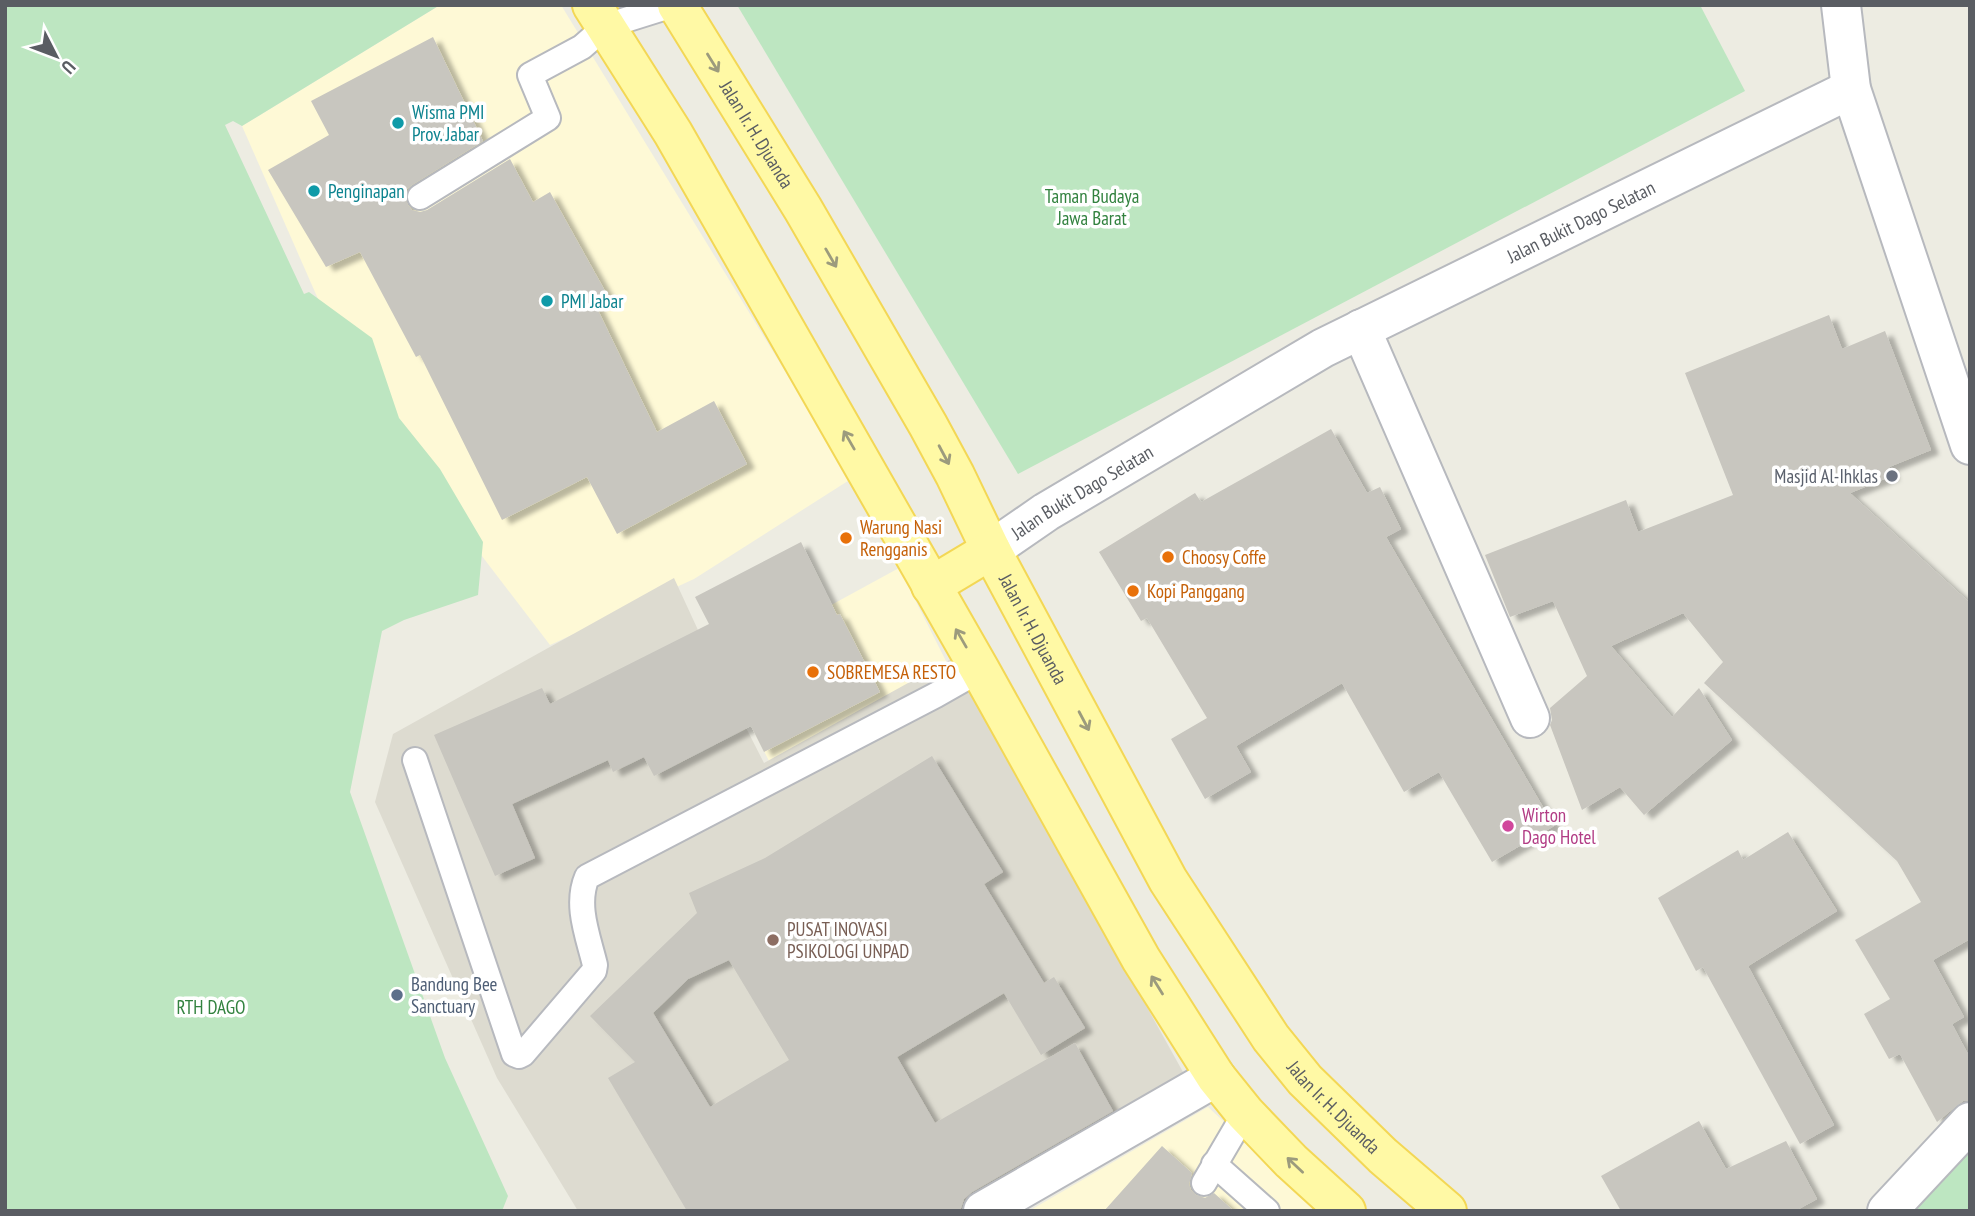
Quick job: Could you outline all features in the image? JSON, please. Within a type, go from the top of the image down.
[{"type":"main road","name":"Jalan Ir. H. Djuanda","points":[[675,5],[803,209],[928,425],[991,550],[1168,880],[1271,1038],[1305,1080],[1383,1156],[1447,1211]]},
{"type":"main road","points":[[599,16],[673,133],[980,670],[1141,959],[1216,1077],[1245,1113],[1291,1161],[1346,1211]]},
{"type":"main road","points":[[931,586],[991,550]]},
{"type":"street","points":[[1841,5],[1851,89],[1970,445]]},
{"type":"street","name":"Jalan Bukit Dago Selatan","points":[[991,550],[1058,505],[1323,348],[1851,89]]},
{"type":"street","points":[[1361,329],[1530,718]]},
{"type":"street","points":[[983,1211],[1216,1077]]},
{"type":"street","points":[[1887,1211],[1970,1122]]},
{"type":"lane","points":[[420,197],[548,118],[530,75],[582,47],[599,16],[675,5]]},
{"type":"lane","points":[[415,760],[514,1054],[519,1056],[594,971],[581,902],[582,888],[587,877],[924,702],[980,670]]},
{"type":"lane","points":[[1245,1113],[1209,1174],[1267,1211]]},
{"type":"shaded area","points":[[440,5],[561,5],[851,479],[694,579],[550,645],[362,399],[242,126]]},
{"type":"shaded area","points":[[899,568],[949,667],[770,763],[721,665]]},
{"type":"shaded area","name":"PUSAT INOVASI PSIKOLOGI UNPAD","points":[[674,578],[764,763],[953,658],[1188,1081],[966,1211],[578,1211],[497,1078],[375,802],[393,734]]},
{"type":"shaded area","points":[[1208,1107],[1321,1211],[1029,1211]]},
{"type":"green space","name":"RTH DAGO","points":[[5,5],[440,5],[242,126],[233,121],[225,125],[304,294],[309,292],[372,338],[399,418],[440,469],[483,542],[478,595],[404,620],[382,631],[350,792],[445,1058],[508,1196],[502,1211],[5,1211]]},
{"type":"green space","name":"Taman Budaya Jawa Barat","points":[[737,5],[1700,5],[1745,91],[1018,474]]},
{"type":"green space","points":[[1970,1139],[1970,1211],[1901,1211]]},
{"type":"building","points":[[433,37],[483,141],[407,189],[405,197],[408,205],[412,210],[427,210],[510,159],[533,202],[550,192],[609,298],[595,304],[657,432],[714,401],[747,464],[617,534],[587,477],[502,520],[420,355],[416,357],[360,252],[326,267],[268,170],[329,135],[311,101]]},
{"type":"building","points":[[1829,315],[1842,349],[1885,331],[1931,450],[1889,467],[1892,476],[1850,493],[1970,603],[1970,939],[1933,960],[1964,1017],[1952,1024],[1970,1058],[1970,1101],[1963,1101],[1937,1122],[1900,1054],[1889,1059],[1864,1014],[1890,999],[1855,940],[1921,902],[1897,861],[1704,683],[1723,662],[1683,613],[1611,646],[1672,717],[1699,688],[1732,740],[1644,815],[1620,787],[1582,810],[1550,725],[1550,708],[1587,676],[1553,601],[1510,617],[1485,555],[1626,500],[1638,532],[1733,495],[1685,373]]},
{"type":"building","points":[[1331,429],[1367,493],[1380,487],[1401,529],[1386,537],[1554,826],[1492,862],[1439,772],[1404,792],[1342,683],[1236,746],[1251,772],[1205,799],[1171,739],[1207,718],[1147,618],[1141,621],[1099,552],[1195,493],[1201,502]]},
{"type":"building","points":[[801,542],[837,615],[840,614],[880,692],[764,752],[751,726],[654,776],[644,757],[613,772],[608,760],[512,804],[535,858],[495,876],[434,735],[542,688],[550,704],[709,624],[695,597]]},
{"type":"building","points":[[932,756],[1003,872],[984,884],[1044,983],[1054,977],[1085,1028],[1041,1055],[1004,993],[897,1057],[935,1123],[1075,1043],[1113,1111],[972,1192],[964,1199],[960,1211],[687,1211],[608,1078],[635,1062],[590,1016],[697,913],[689,893],[765,858]],"holes":[[[729,960],[789,1060],[710,1107],[653,1013],[688,979]]]},
{"type":"building","points":[[1788,832],[1837,911],[1748,966],[1834,1125],[1800,1144],[1703,967],[1696,971],[1658,898],[1738,850],[1743,860]]},
{"type":"building","points":[[1699,1121],[1726,1169],[1786,1141],[1817,1199],[1795,1211],[1621,1211],[1601,1176]]},
{"type":"building","points":[[1162,1146],[1192,1173],[1189,1184],[1196,1195],[1205,1198],[1214,1193],[1234,1211],[1104,1211]]},
{"type":"place","name":"Wisma PMI Prov. Jabar","points":[[398,123]]},
{"type":"place","name":"Penginapan","points":[[314,191]]},
{"type":"place","name":"PMI Jabar","points":[[547,301]]},
{"type":"place","name":"Masjid Al-Ihklas","points":[[1892,476]]},
{"type":"place","name":"Warung Nasi Rengganis","points":[[846,538]]},
{"type":"place","name":"Choosy Coffe","points":[[1168,557]]},
{"type":"place","name":"Kopi Panggang","points":[[1133,591]]},
{"type":"place","name":"SOBREMESA RESTO","points":[[813,672]]},
{"type":"place","name":"Wirton Dago Hotel","points":[[1508,826]]},
{"type":"place","name":"PUSAT INOVASI PSIKOLOGI UNPAD","points":[[773,940]]},
{"type":"place","name":"Bandung Bee Sanctuary","points":[[397,995]]}]
